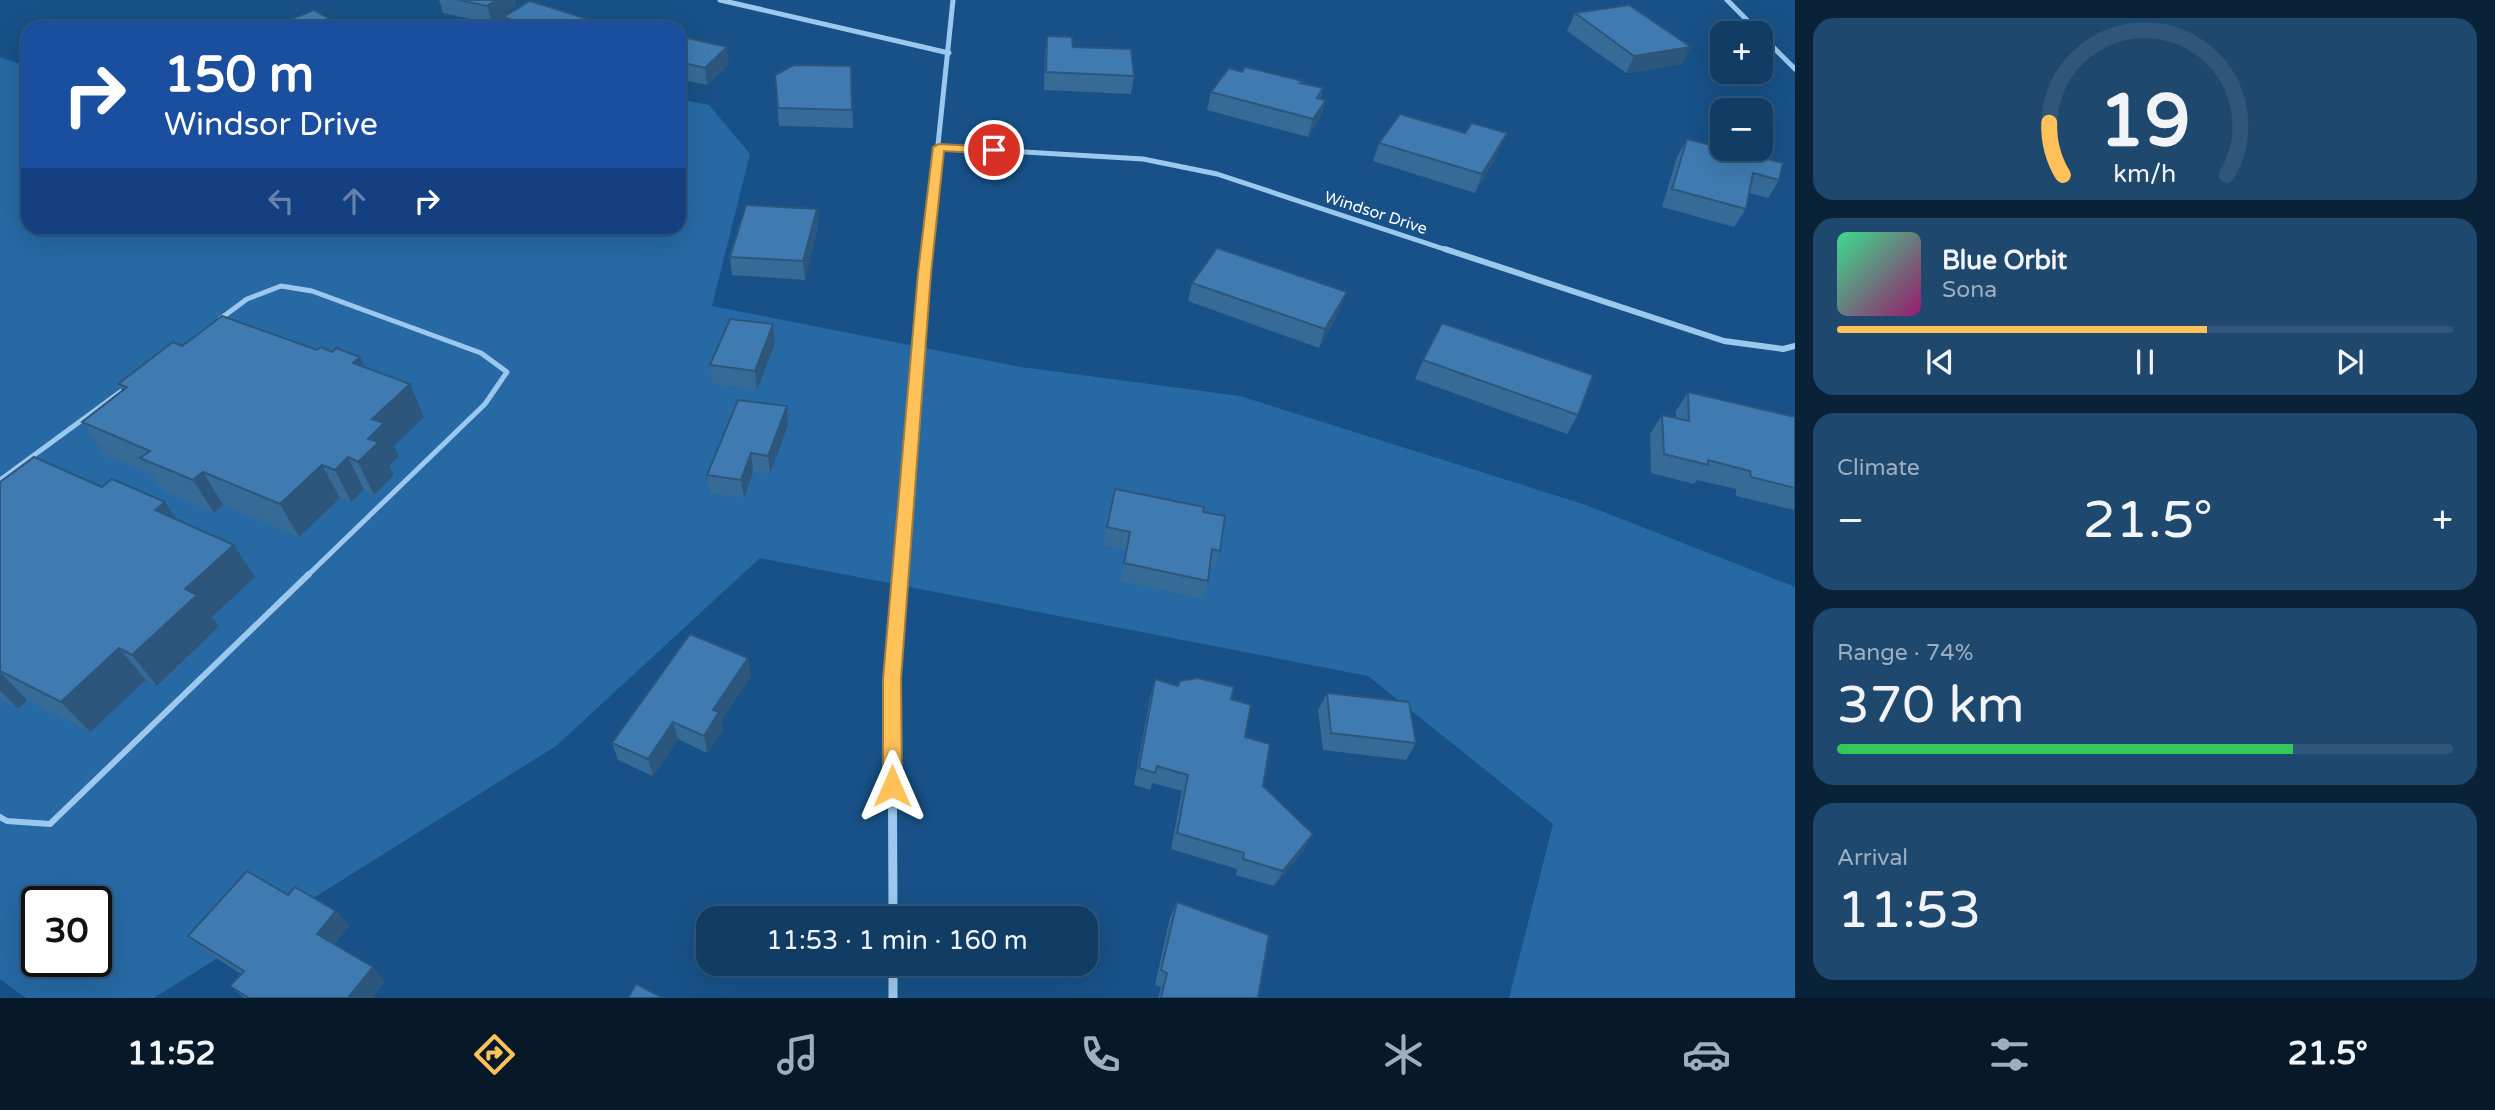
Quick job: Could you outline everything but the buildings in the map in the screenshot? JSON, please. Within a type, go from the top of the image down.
[{"type":"street","points":[[720,0],[949,53]]},
{"type":"street","points":[[893,906],[892,679],[925,273],[953,0]]},
{"type":"street","points":[[1727,0],[1747,21]]},
{"type":"street","points":[[1773,47],[1795,69]]},
{"type":"street","name":"Windsor Drive","points":[[939,147],[1143,159],[1217,174],[1724,341],[1783,348],[1795,346]]},
{"type":"street","points":[[893,976],[893,998]]},
{"type":"lane","points":[[0,817],[7,821],[50,824],[485,404],[507,372],[481,353],[312,291],[281,286],[247,299],[214,324]]},
{"type":"lane","points":[[0,481],[135,382]]},
{"type":"shaded area","points":[[0,57],[21,64],[21,235],[686,235],[686,100],[709,105],[750,154],[712,306],[1021,367],[1240,396],[1586,505],[1795,587],[1795,998],[1509,998],[1553,824],[1368,676],[760,558],[556,746],[154,998],[26,998],[0,979]]},
{"type":"route","points":[[892,786],[892,679],[925,273],[939,147],[994,150]]}]
